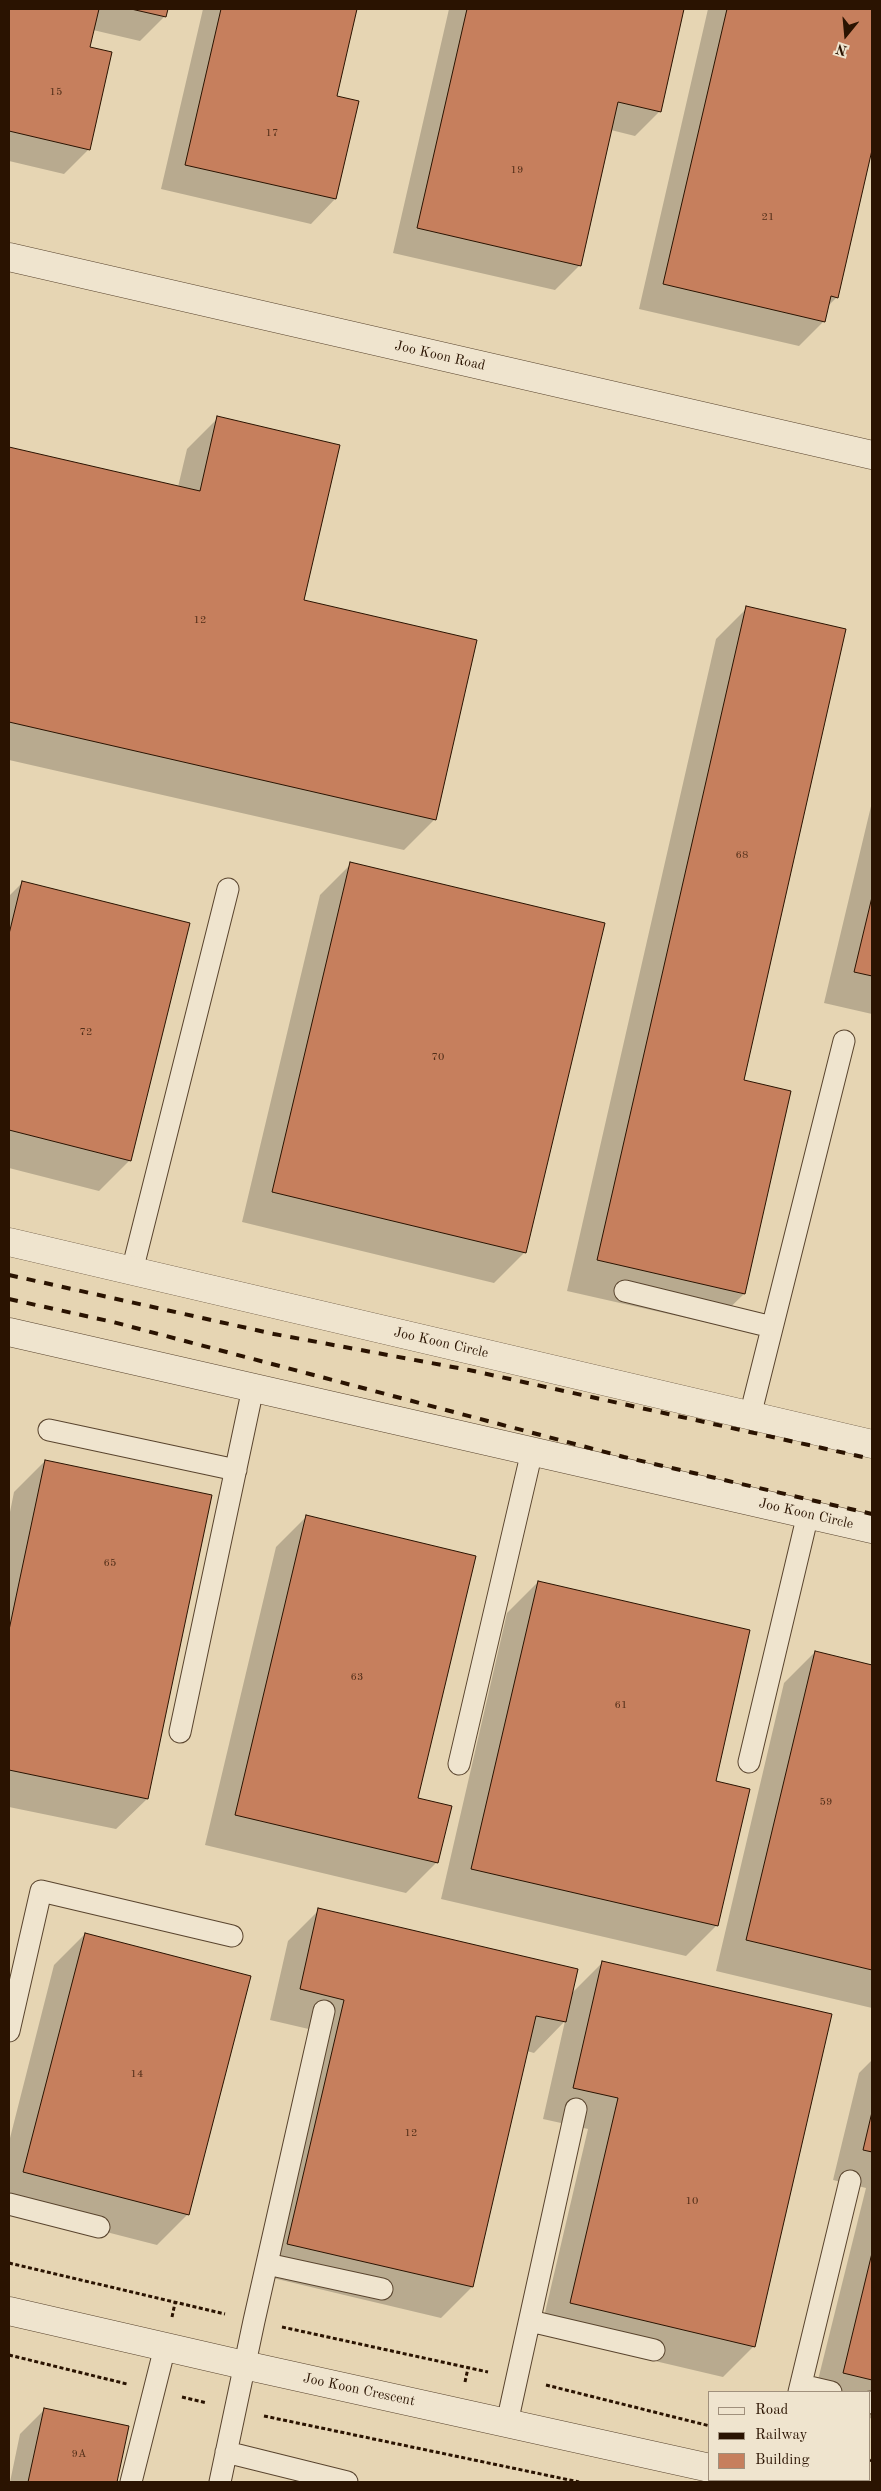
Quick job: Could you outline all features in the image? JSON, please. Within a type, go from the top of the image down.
[{"type":"street","name":"Joo Koon Road","points":[[9,257],[872,455]]},
{"type":"street","name":"Joo Koon Circle","points":[[9,1242],[872,1444]]},
{"type":"street","name":"Joo Koon Circle","points":[[9,1332],[872,1529]]},
{"type":"street","name":"Joo Koon Crescent","points":[[9,2311],[244,2366],[708,2468]]},
{"type":"lane","points":[[132,1270],[228,889]]},
{"type":"lane","points":[[750,1416],[844,1041]]},
{"type":"lane","points":[[625,1291],[772,1327]]},
{"type":"lane","points":[[180,1732],[253,1388]]},
{"type":"lane","points":[[49,1430],[236,1470]]},
{"type":"lane","points":[[459,1764],[532,1451]]},
{"type":"lane","points":[[749,1762],[808,1514]]},
{"type":"lane","points":[[9,2031],[41,1892],[232,1936]]},
{"type":"lane","points":[[220,2482],[244,2366],[324,2011]]},
{"type":"lane","points":[[507,2423],[576,2109]]},
{"type":"lane","points":[[823,2391],[800,2388],[850,2181]]},
{"type":"lane","points":[[9,2204],[99,2227]]},
{"type":"lane","points":[[267,2264],[382,2289]]},
{"type":"lane","points":[[530,2320],[654,2350]]},
{"type":"lane","points":[[131,2482],[165,2347]]},
{"type":"lane","points":[[226,2452],[347,2482]]},
{"type":"path","points":[[9,2263],[254,2321],[517,2378],[708,2426]]},
{"type":"path","points":[[9,2355],[235,2410],[579,2482]]},
{"type":"building","points":[[9,9],[99,9],[90,47],[112,52],[90,150],[9,131]]},
{"type":"building","points":[[131,9],[168,9],[166,17]]},
{"type":"building","points":[[221,9],[357,9],[337,96],[359,101],[336,199],[185,165]]},
{"type":"building","points":[[467,9],[684,9],[661,112],[618,102],[581,266],[417,228]]},
{"type":"building","points":[[727,9],[872,9],[872,150],[838,298],[831,296],[825,322],[663,284]]},
{"type":"building","points":[[217,416],[340,445],[304,600],[477,640],[436,820],[9,722],[9,447],[200,491]]},
{"type":"building","points":[[746,606],[846,629],[744,1080],[791,1091],[745,1294],[597,1260]]},
{"type":"building","points":[[350,862],[605,923],[526,1253],[272,1192]]},
{"type":"building","points":[[22,881],[190,923],[131,1161],[9,1130],[9,934]]},
{"type":"building","points":[[872,897],[872,976],[854,972]]},
{"type":"building","points":[[45,1460],[212,1495],[148,1799],[9,1770],[9,1630]]},
{"type":"building","points":[[306,1515],[476,1556],[418,1798],[452,1806],[438,1863],[235,1815]]},
{"type":"building","points":[[538,1581],[750,1630],[716,1781],[750,1789],[718,1926],[471,1869]]},
{"type":"building","points":[[815,1651],[872,1665],[872,1970],[746,1940]]},
{"type":"building","points":[[318,1908],[578,1969],[566,2022],[536,2016],[473,2287],[287,2244],[344,2000],[300,1989]]},
{"type":"building","points":[[85,1933],[251,1976],[189,2215],[23,2172]]},
{"type":"building","points":[[602,1961],[832,2014],[755,2347],[570,2303],[618,2098],[573,2088]]},
{"type":"building","points":[[872,2112],[872,2152],[863,2150]]},
{"type":"building","points":[[872,2253],[872,2380],[843,2373]]},
{"type":"building","points":[[44,2408],[129,2426],[117,2482],[28,2482]]},
{"type":"railway","points":[[9,1275],[274,1334],[469,1370],[872,1459]]},
{"type":"railway","points":[[9,1299],[113,1322],[624,1457],[872,1514]]}]
